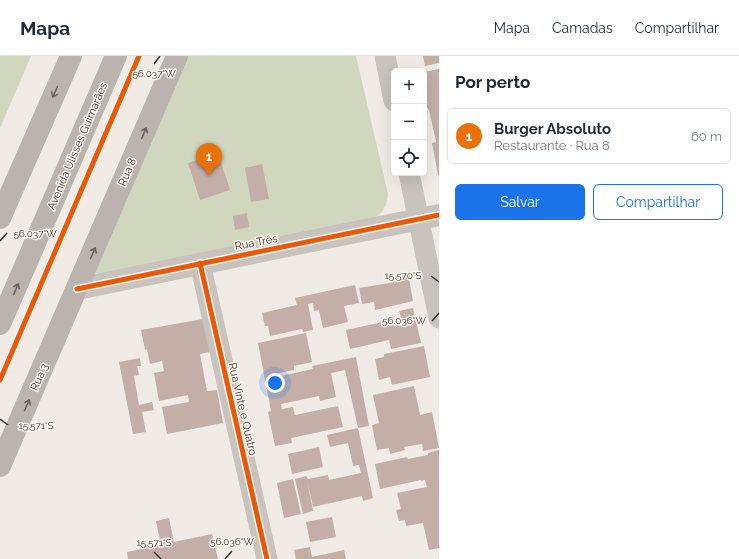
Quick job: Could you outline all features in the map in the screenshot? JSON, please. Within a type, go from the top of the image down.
[{"type":"main road","points":[[0,218],[71,56]]},
{"type":"main road","name":"Avenida Ulisses Guimarães","points":[[0,324],[116,56]]},
{"type":"main road","name":"Rua 8","points":[[77,289],[177,56]]},
{"type":"main road","name":"Rua 3","points":[[0,466],[77,289]]},
{"type":"street","points":[[385,56],[391,86]]},
{"type":"street","points":[[410,176],[429,218],[439,318]]},
{"type":"street","name":"Rua Três","points":[[77,289],[429,218]]},
{"type":"street","name":"Rua Vinte e Quatro","points":[[200,263],[267,559]]},
{"type":"green space","points":[[0,56],[31,56],[0,128]]},
{"type":"green space","points":[[182,56],[356,56],[388,194],[387,202],[383,211],[374,218],[98,274],[95,272]]},
{"type":"building","points":[[423,56],[439,56],[439,63],[425,66]]},
{"type":"building","points":[[439,69],[439,175],[432,143],[436,142],[430,114],[427,108],[427,71]]},
{"type":"building","points":[[218,153],[230,190],[200,200],[188,163]]},
{"type":"building","points":[[262,164],[269,199],[251,202],[245,168]]},
{"type":"building","points":[[247,213],[249,227],[235,230],[233,216]]},
{"type":"building","points":[[408,274],[413,301],[375,310],[374,302],[362,304],[359,288],[396,282],[395,277]]},
{"type":"building","points":[[355,285],[359,303],[344,306],[348,322],[323,328],[319,310],[314,311],[313,303],[308,304],[313,330],[303,332],[302,329],[270,336],[268,326],[265,326],[262,313],[297,305],[295,298]]},
{"type":"building","points":[[413,308],[421,343],[391,349],[389,340],[350,349],[346,330],[401,318],[399,311]]},
{"type":"building","points":[[203,319],[210,352],[200,354],[207,391],[217,390],[223,423],[167,434],[162,407],[189,402],[188,395],[159,401],[154,373],[164,371],[162,361],[150,364],[147,349],[145,350],[141,330]]},
{"type":"building","points":[[306,333],[312,362],[294,366],[294,370],[275,374],[276,377],[313,369],[312,366],[356,357],[369,426],[358,428],[345,370],[331,373],[336,397],[320,401],[319,396],[281,404],[282,409],[293,407],[295,415],[338,406],[343,427],[291,438],[292,443],[275,446],[268,412],[271,411],[258,343]]},
{"type":"building","points":[[424,346],[430,377],[392,385],[390,377],[379,380],[375,359],[384,357],[384,354]]},
{"type":"building","points":[[140,358],[141,366],[137,366],[139,375],[134,376],[139,405],[152,402],[154,410],[142,412],[146,432],[133,434],[119,362]]},
{"type":"building","points":[[414,386],[420,415],[432,412],[439,448],[423,451],[422,444],[404,447],[405,450],[390,454],[389,448],[377,450],[372,425],[379,423],[373,395]]},
{"type":"building","points":[[358,428],[373,498],[363,501],[362,496],[313,507],[307,480],[313,511],[303,514],[295,479],[306,476],[308,479],[328,475],[329,480],[361,473],[359,465],[353,466],[348,443],[330,447],[327,435]]},
{"type":"building","points":[[319,447],[323,467],[292,474],[288,454]]},
{"type":"building","points":[[439,450],[439,548],[429,550],[423,523],[406,526],[405,520],[399,521],[396,510],[401,509],[397,493],[427,487],[425,480],[380,489],[375,464],[407,457],[408,459],[428,455],[428,453]]},
{"type":"building","points":[[293,479],[301,514],[284,518],[277,483]]},
{"type":"building","points":[[332,517],[336,537],[310,542],[306,522]]},
{"type":"building","points":[[169,518],[174,542],[212,534],[218,559],[128,559],[127,552],[161,545],[156,521]]},
{"type":"building","points":[[310,547],[312,557],[344,550],[346,559],[296,559],[294,550]]},
{"type":"cycle path","points":[[0,380],[139,56]]},
{"type":"cycle path","points":[[77,289],[439,215]]},
{"type":"cycle path","points":[[200,263],[267,559]]},
{"type":"place","name":"Burger Absoluto","points":[[209,176]]}]
